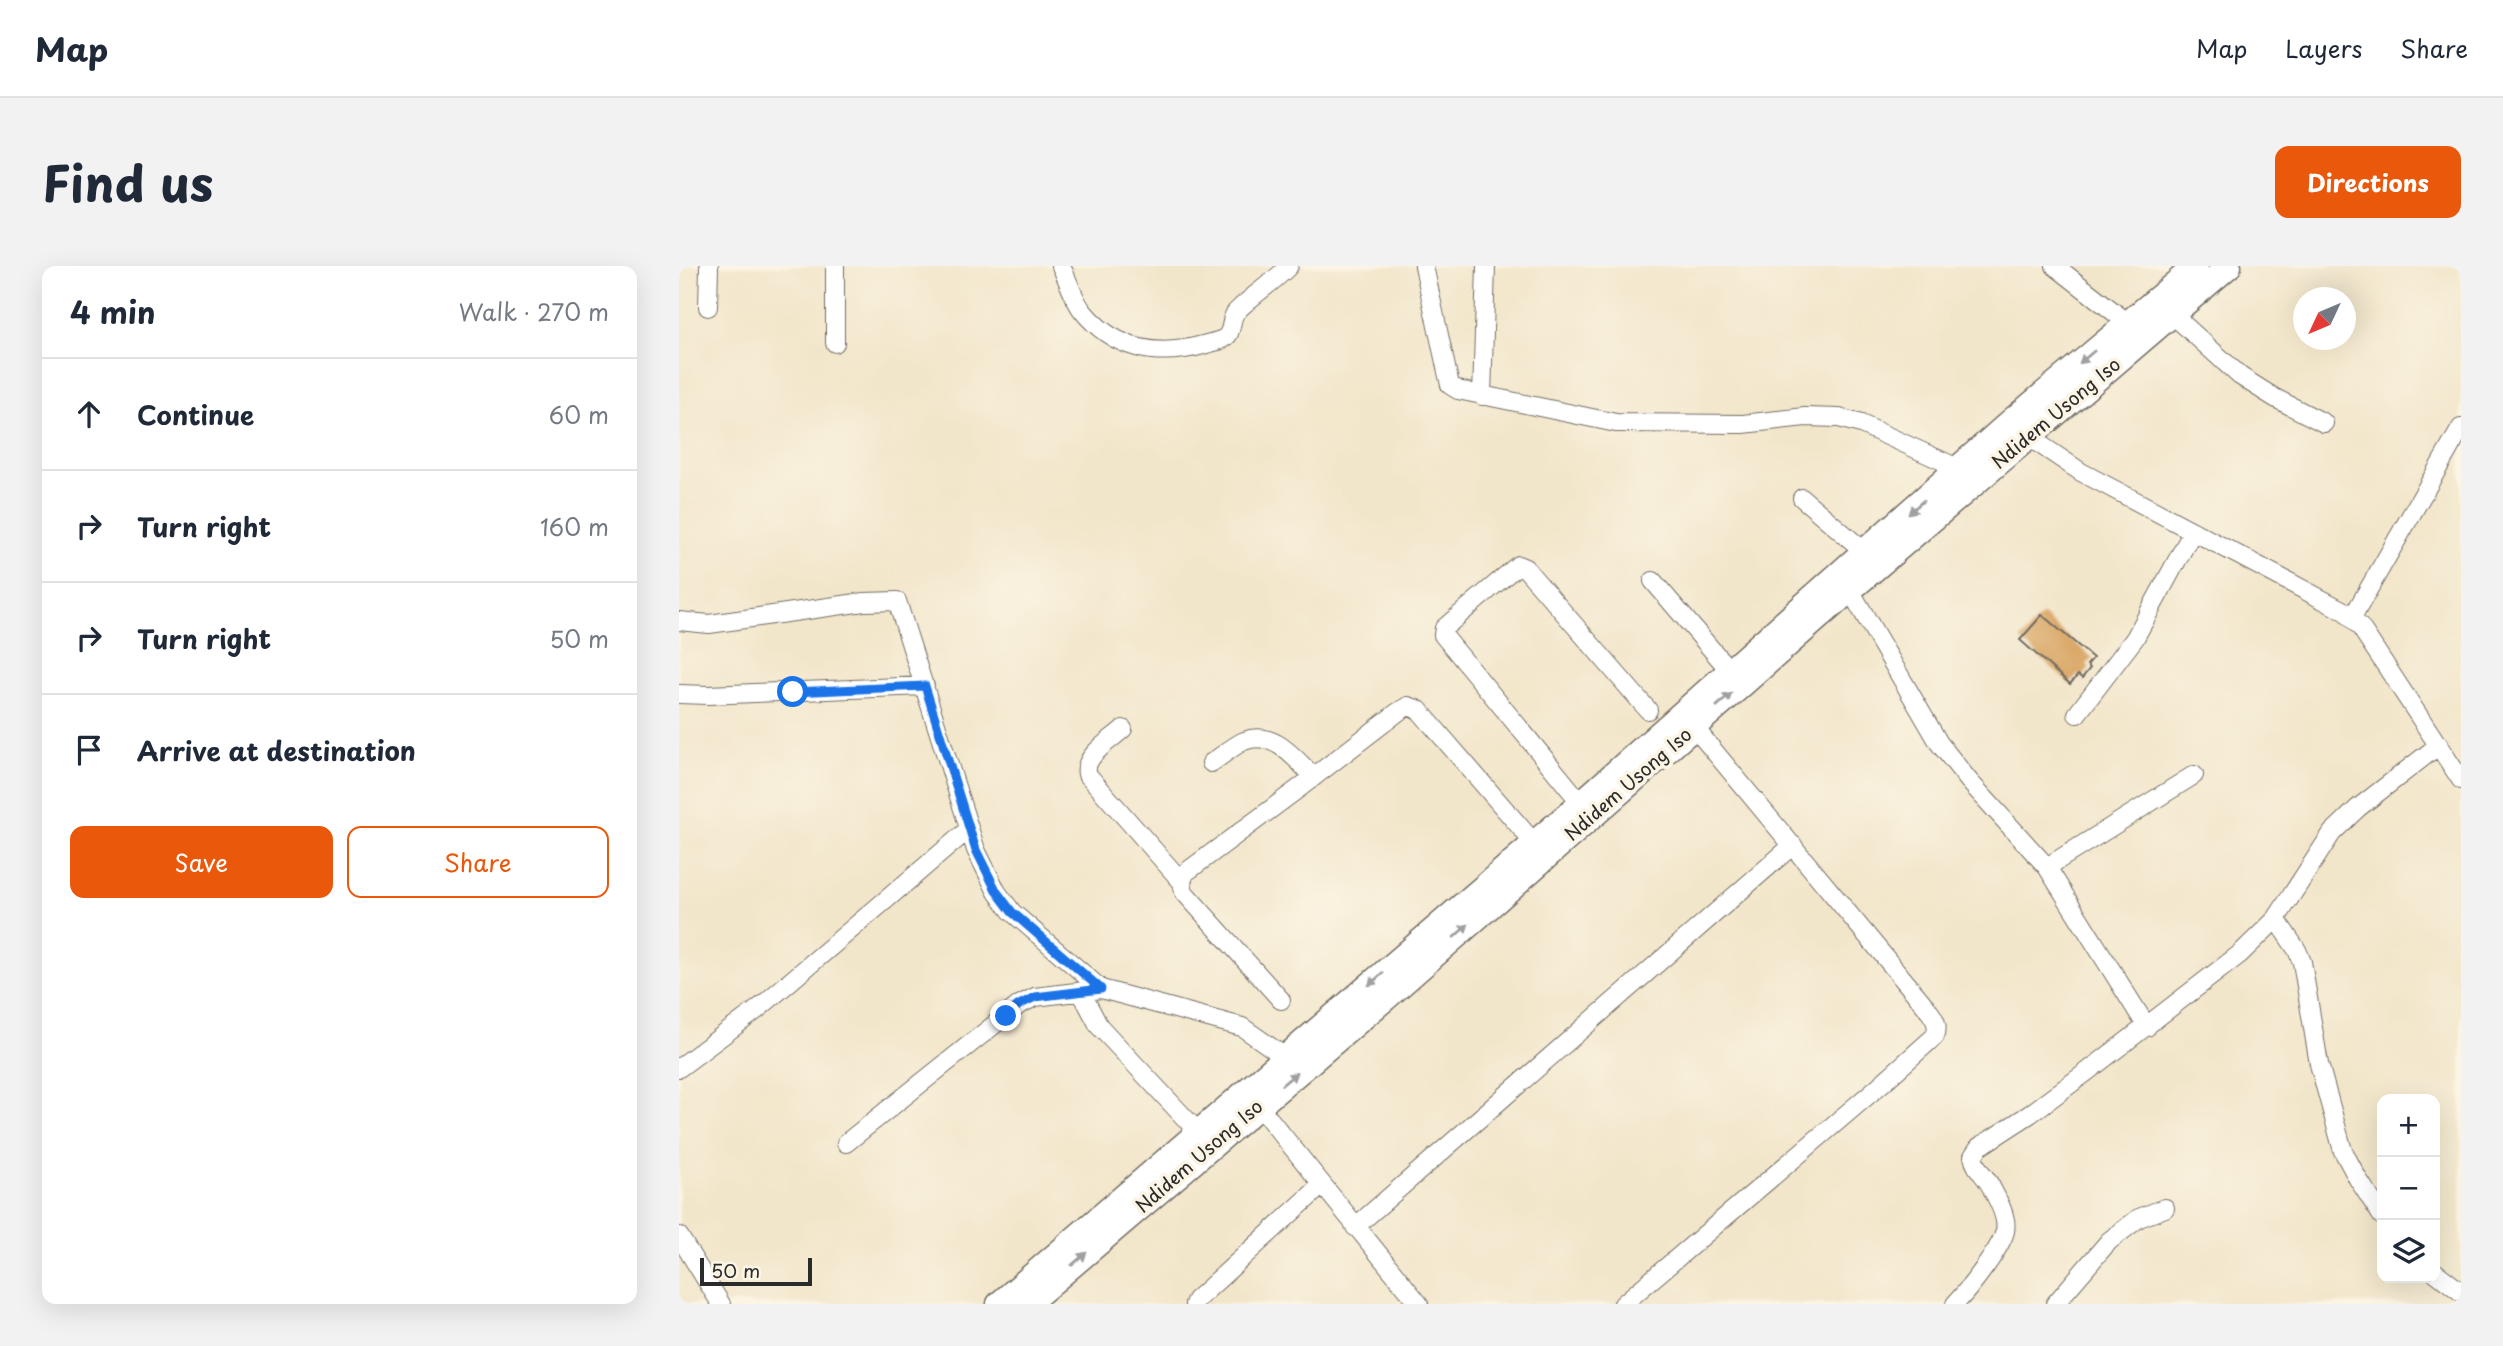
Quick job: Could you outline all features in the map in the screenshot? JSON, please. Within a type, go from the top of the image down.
[{"type":"highway","name":"Ndidem Usong Iso","points":[[1027,1304],[1387,997],[1850,590],[2128,323],[2196,266]]},
{"type":"highway","name":"Ndidem Usong Iso","points":[[999,1304],[1534,844],[1960,469],[2019,430],[2172,314],[2229,266]]},
{"type":"street","points":[[708,307],[709,266]]},
{"type":"street","points":[[835,266],[835,343]]},
{"type":"street","points":[[1062,266],[1080,308],[1091,319],[1110,335],[1133,348],[1157,352],[1189,349],[1226,339],[1233,316],[1239,309],[1276,280],[1289,266]]},
{"type":"street","points":[[1424,266],[1450,385],[1458,390],[1616,423],[1742,424],[1805,417],[1839,418],[1861,424],[1960,469]]},
{"type":"street","points":[[1482,396],[1486,266]]},
{"type":"street","points":[[2055,266],[2128,323]]},
{"type":"street","points":[[2172,314],[2240,376],[2275,398],[2324,423]]},
{"type":"street","points":[[2352,618],[2461,428]]},
{"type":"street","points":[[2019,430],[2081,471],[2346,612],[2361,628],[2461,780]]},
{"type":"street","points":[[1802,498],[1865,552]]},
{"type":"street","points":[[2077,714],[2135,638],[2193,531]]},
{"type":"street","points":[[1581,803],[1443,635],[1444,628],[1518,565],[1525,568],[1648,710]]},
{"type":"street","points":[[1653,581],[1730,671]]},
{"type":"street","points":[[1850,590],[1939,743],[1969,781],[2047,867],[2147,1027]]},
{"type":"street","points":[[679,621],[709,624],[893,599],[899,603],[969,829],[992,882],[1012,912],[1101,989]]},
{"type":"street","points":[[679,694],[925,686]]},
{"type":"street","points":[[1281,1000],[1184,892],[1182,882],[1185,873],[1408,706],[1419,710],[1534,844]]},
{"type":"street","points":[[1623,1304],[1879,1086],[1937,1031],[1937,1023],[1927,1008],[1694,727]]},
{"type":"street","points":[[1123,729],[1088,760],[1087,774],[1182,882]]},
{"type":"street","points":[[1211,763],[1244,741],[1262,738],[1280,745],[1314,778]]},
{"type":"street","points":[[1955,1304],[1990,1259],[2006,1230],[2003,1212],[1991,1185],[1974,1165],[1972,1156],[1979,1147],[2030,1114],[2240,954],[2276,919],[2332,833],[2358,808],[2439,745]]},
{"type":"street","points":[[2047,867],[2194,775]]},
{"type":"street","points":[[679,1068],[758,1009],[969,829]]},
{"type":"street","points":[[1355,1227],[1793,845]]},
{"type":"street","points":[[2276,919],[2302,962],[2319,1064],[2343,1151],[2377,1208]]},
{"type":"street","points":[[846,1143],[1019,1005],[1035,997],[1101,989],[1242,1027],[1285,1057]]},
{"type":"street","points":[[1081,992],[1099,1026],[1198,1132]]},
{"type":"street","points":[[1258,1105],[1419,1304]]},
{"type":"street","points":[[1194,1304],[1322,1185]]},
{"type":"street","points":[[2055,1304],[2109,1241],[2139,1218],[2165,1208]]},
{"type":"street","points":[[679,1236],[721,1304]]},
{"type":"street","points":[[2440,1276],[2461,1292]]},
{"type":"building","points":[[2042,615],[2093,658],[2087,665],[2090,668],[2082,678],[2078,675],[2070,684],[2020,640]]},
{"type":"route","points":[[793,692],[925,686],[976,850],[997,892],[1012,912],[1101,989],[1035,997],[1006,1016]]}]
